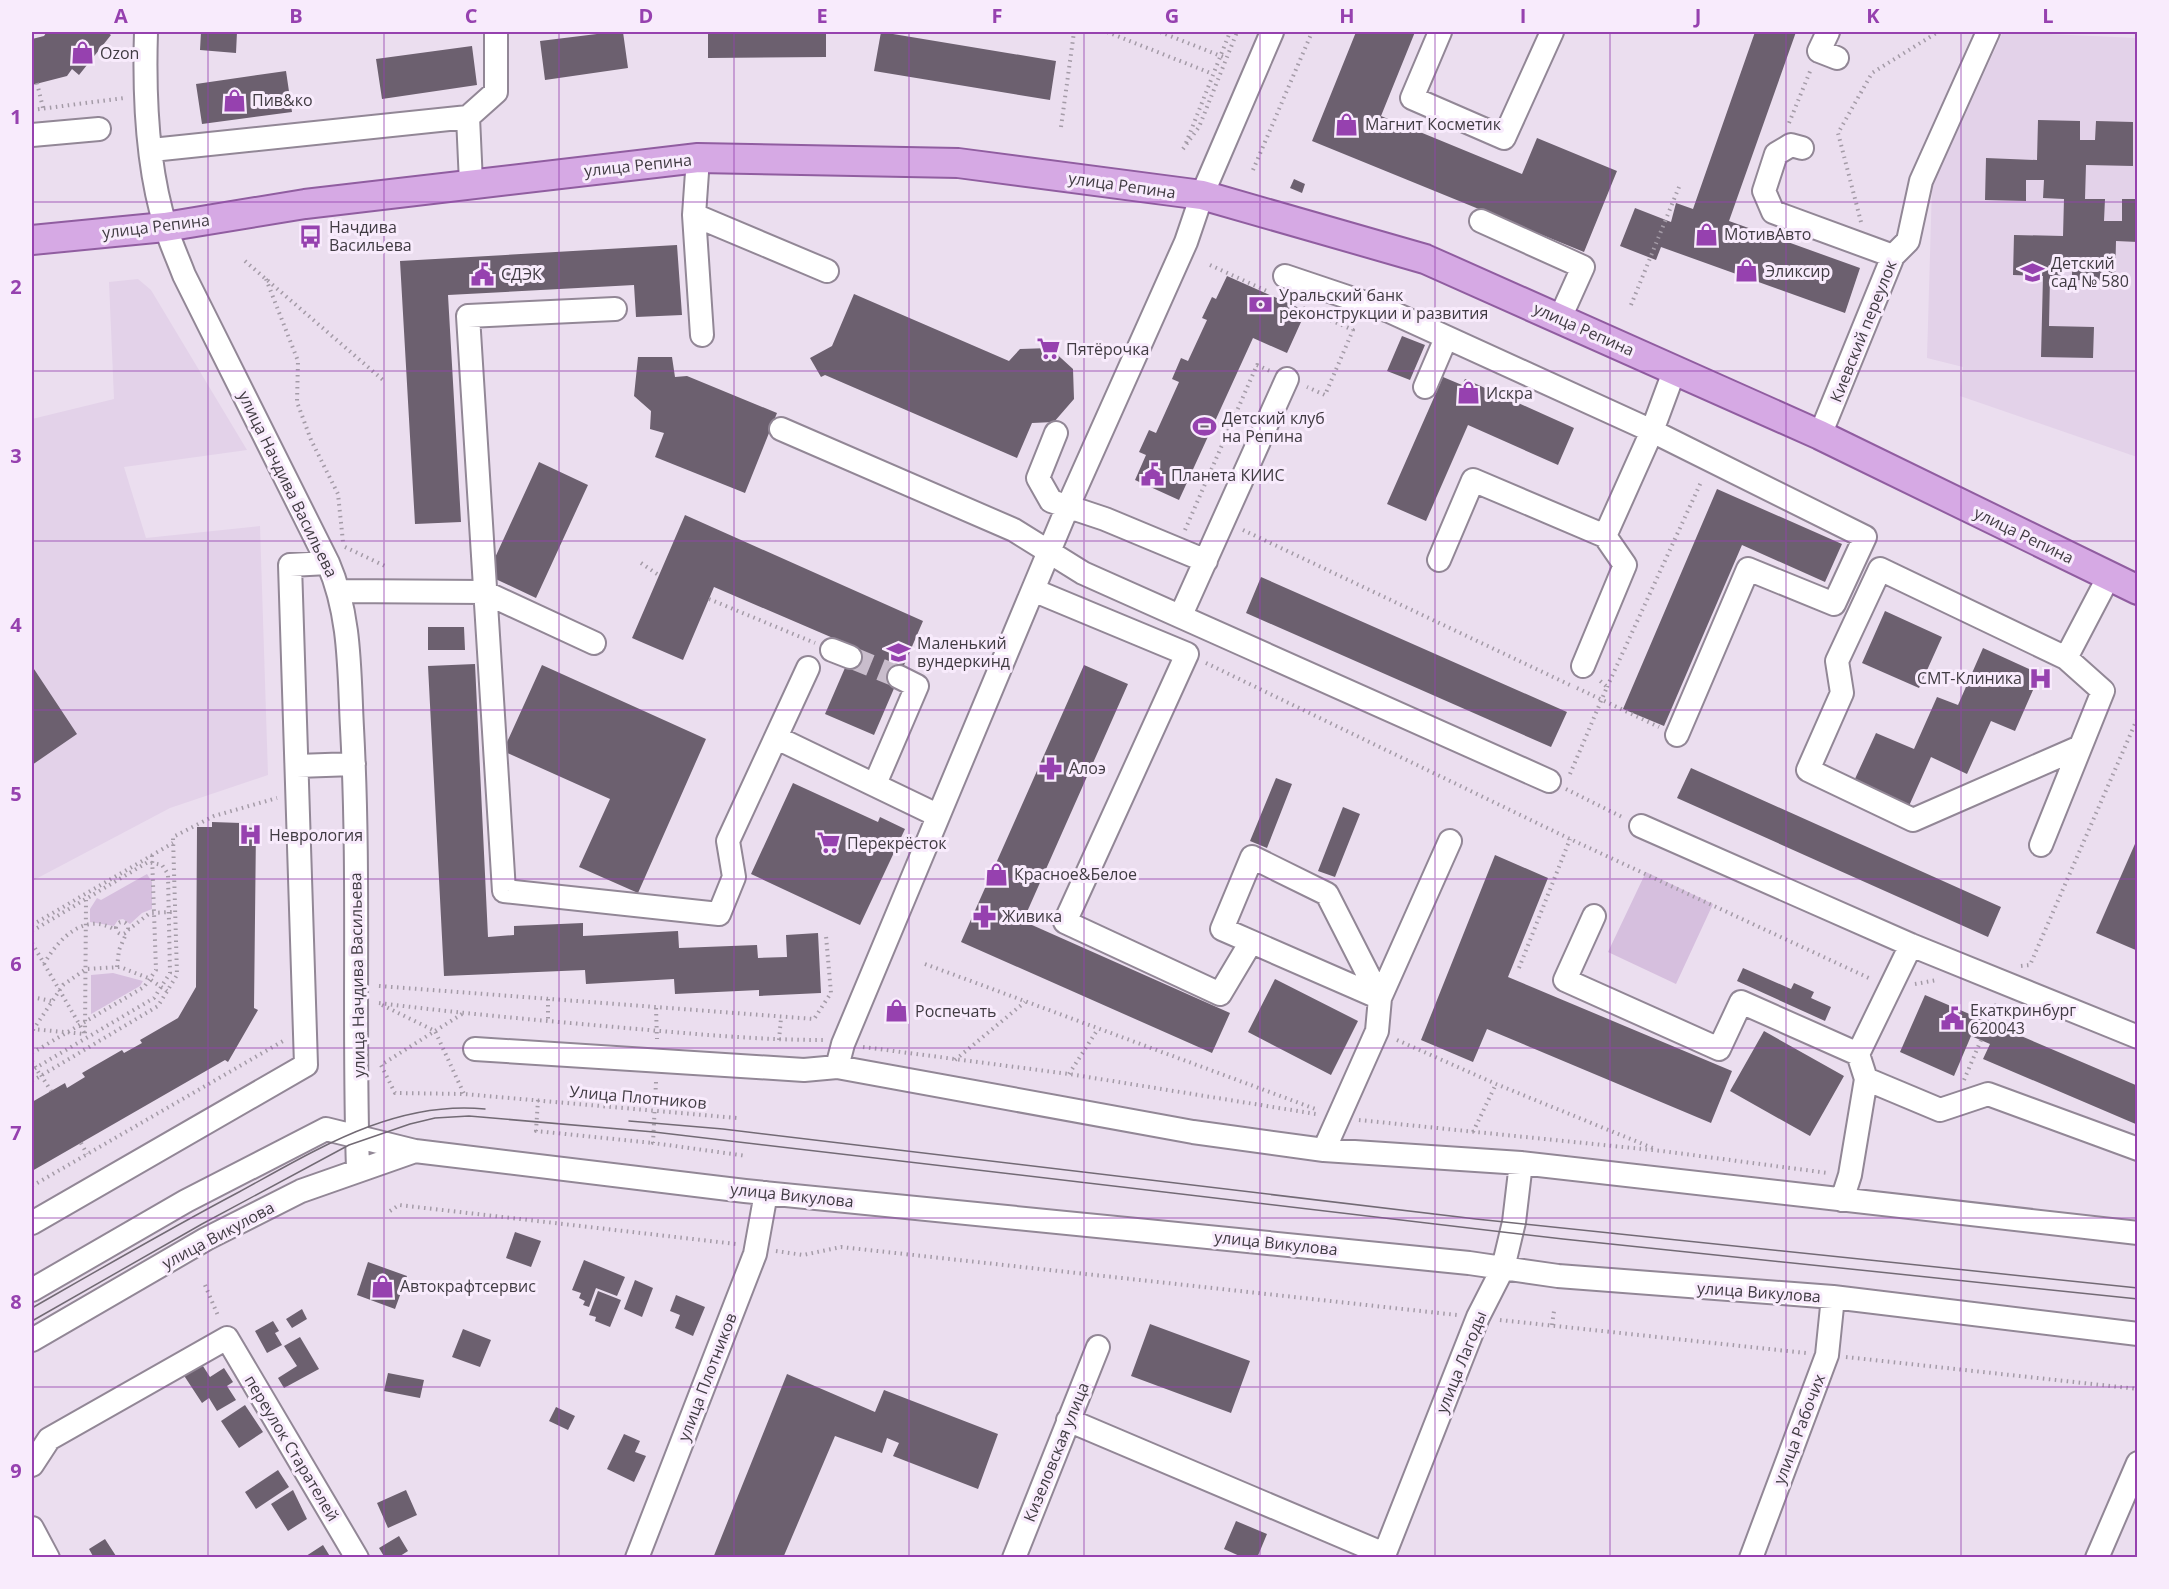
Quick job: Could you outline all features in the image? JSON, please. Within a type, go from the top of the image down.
[{"type":"main road","name":"улица Репина","points":[[32,240],[165,227],[305,204],[698,158],[958,163],[1202,195],[1425,259],[1820,435],[2138,590]]},
{"type":"street","name":"улица Начдива Васильева","points":[[146,32],[144,83],[165,227],[184,275],[328,563],[340,591],[346,619],[354,764],[358,1169]]},
{"type":"street","points":[[152,150],[468,117],[496,92],[496,32]]},
{"type":"street","points":[[837,1067],[843,1044],[938,815],[1068,506],[1186,242],[1202,195],[1272,32]]},
{"type":"street","points":[[1440,32],[1412,98],[1504,138],[1552,32]]},
{"type":"street","name":"Киевский переулок","points":[[1820,435],[1893,256],[1908,241],[1921,181],[1980,34]]},
{"type":"street","points":[[468,117],[471,183]]},
{"type":"street","points":[[32,135],[99,129]]},
{"type":"street","points":[[1802,148],[1791,144],[1776,154],[1764,191],[1773,212],[1893,256]]},
{"type":"street","points":[[698,158],[694,215],[702,334]]},
{"type":"street","points":[[694,215],[827,271]]},
{"type":"street","points":[[1481,221],[1583,267],[1560,318]]},
{"type":"street","points":[[1278,285],[1389,311],[1652,431],[1865,537],[1834,604],[1748,569],[1677,735]]},
{"type":"street","points":[[615,309],[468,316],[504,891],[718,914],[734,877],[728,841],[808,668]]},
{"type":"street","points":[[1425,387],[1446,338]]},
{"type":"street","points":[[1605,536],[1652,431],[1675,369]]},
{"type":"street","points":[[1181,615],[1287,379]]},
{"type":"street","points":[[781,429],[1014,530],[1083,573],[1549,781]]},
{"type":"street","points":[[1056,433],[1038,478],[1052,501],[1206,561]]},
{"type":"street","points":[[1439,560],[1473,480],[1605,536],[1626,565],[1583,666]]},
{"type":"street","points":[[32,1223],[306,1065],[290,565],[328,563]]},
{"type":"street","points":[[2041,845],[2103,691],[2067,658],[1880,569],[1837,662],[1842,693],[1808,770],[1913,820],[2080,747]]},
{"type":"street","points":[[2067,658],[2109,576]]},
{"type":"street","points":[[1033,590],[1187,654],[1065,922],[1220,994],[1251,942]]},
{"type":"street","points":[[340,591],[484,592],[594,643]]},
{"type":"street","points":[[874,784],[917,686],[899,677]]},
{"type":"street","points":[[777,738],[938,815]]},
{"type":"street","points":[[297,766],[354,764]]},
{"type":"street","points":[[1641,826],[1911,945],[2138,1036]]},
{"type":"street","points":[[1324,1150],[1377,1031],[1380,998],[1450,841]]},
{"type":"street","points":[[1252,857],[1327,894],[1380,998],[1222,929],[1252,857]]},
{"type":"street","points":[[1594,916],[1565,980],[1719,1049],[1741,1002],[1858,1054]]},
{"type":"street","points":[[1842,1200],[1850,1175],[1866,1080],[1858,1054],[1911,945]]},
{"type":"street","points":[[476,1049],[804,1070],[837,1067],[1193,1132],[1324,1150],[1521,1163],[2138,1233]]},
{"type":"street","points":[[1866,1080],[1940,1110],[1988,1095],[2138,1149]]},
{"type":"street","name":"улица Викулова","points":[[32,1290],[186,1201],[326,1129],[415,1151],[766,1193],[1503,1268],[1558,1276],[1833,1297],[2138,1334]]},
{"type":"street","name":"улица Викулова","points":[[32,1340],[206,1239],[301,1191],[358,1169],[415,1151]]},
{"type":"street","name":"улица Лагоды","points":[[1383,1556],[1478,1317],[1503,1268],[1514,1222],[1521,1163]]},
{"type":"street","name":"улица Плотников","points":[[637,1557],[755,1247],[766,1193]]},
{"type":"street","name":"улица Рабочих","points":[[1751,1557],[1827,1355],[1833,1297]]},
{"type":"street","points":[[32,1465],[49,1439],[227,1338]]},
{"type":"street","name":"переулок Старателей","points":[[227,1338],[357,1557]]},
{"type":"street","name":"Кизеловская улица","points":[[1014,1557],[1098,1347]]},
{"type":"street","points":[[1068,1420],[1383,1556]]},
{"type":"street","points":[[2097,1557],[2138,1463]]},
{"type":"street","points":[[32,1528],[48,1557]]},
{"type":"path","points":[[1061,127],[1074,32]]},
{"type":"path","points":[[1107,32],[1213,74]]},
{"type":"path","points":[[1160,32],[1226,58]]},
{"type":"path","points":[[1230,32],[1183,149],[1199,127],[1237,32]]},
{"type":"path","points":[[1253,170],[1312,32]]},
{"type":"path","points":[[1867,246],[1838,133],[1872,73],[1938,32]]},
{"type":"path","points":[[1776,154],[1828,47]]},
{"type":"path","points":[[37,83],[43,108]]},
{"type":"path","points":[[32,111],[124,98]]},
{"type":"path","points":[[1630,305],[1679,187]]},
{"type":"path","points":[[245,261],[383,380]]},
{"type":"path","points":[[1210,265],[1278,285]]},
{"type":"path","points":[[266,279],[298,361],[297,402],[311,440],[338,494],[343,546]]},
{"type":"path","points":[[1177,549],[1257,365],[1325,395],[1353,330],[1302,307]]},
{"type":"path","points":[[1641,826],[1563,788],[1702,480]]},
{"type":"path","points":[[1224,520],[1677,735]]},
{"type":"path","points":[[641,563],[660,576]]},
{"type":"path","points":[[709,598],[841,653]]},
{"type":"path","points":[[1583,666],[1607,687]]},
{"type":"path","points":[[32,1081],[158,1006],[177,975],[173,837],[214,816],[280,797]]},
{"type":"path","points":[[1519,968],[1570,839]]},
{"type":"path","points":[[32,925],[173,843]]},
{"type":"path","points":[[32,1053],[144,987],[156,970],[152,855]]},
{"type":"path","points":[[32,931],[148,862],[162,865],[168,874],[170,973],[161,988],[154,998],[86,1035],[34,1069]]},
{"type":"path","points":[[86,899],[86,1035]]},
{"type":"path","points":[[44,964],[63,937],[86,925],[108,926],[122,935],[143,916],[154,912],[175,912]]},
{"type":"path","points":[[115,930],[118,922],[128,926],[119,950],[117,967]]},
{"type":"path","points":[[379,986],[814,1019],[831,993],[826,936]]},
{"type":"path","points":[[32,943],[86,1035]]},
{"type":"path","points":[[925,964],[1338,1118],[1662,1151],[1850,1175]]},
{"type":"path","points":[[32,1030],[59,990],[71,977],[86,969],[117,967],[150,979],[167,991]]},
{"type":"path","points":[[32,997],[51,1001]]},
{"type":"path","points":[[548,999],[548,1021]]},
{"type":"path","points":[[955,1060],[1025,1002]]},
{"type":"path","points":[[379,1004],[435,1031],[464,1094]]},
{"type":"path","points":[[654,1143],[658,1061],[656,1008]]},
{"type":"path","points":[[435,1031],[462,1014]]},
{"type":"path","points":[[779,1040],[782,1018]]},
{"type":"path","points":[[32,1030],[86,1035]]},
{"type":"path","name":"Улица Плотников","points":[[435,1031],[381,1065],[395,1093],[464,1094],[737,1118]]},
{"type":"path","points":[[1377,1031],[1496,1084],[1662,1151]]},
{"type":"path","points":[[1069,1074],[1096,1032]]},
{"type":"path","points":[[32,1186],[287,1039]]},
{"type":"path","points":[[1953,1106],[1981,1040]]},
{"type":"path","points":[[32,1061],[34,1069],[41,1075],[51,1091]]},
{"type":"path","points":[[1473,1132],[1496,1084]]},
{"type":"path","points":[[538,1100],[536,1131],[654,1143],[747,1156]]},
{"type":"path","points":[[81,1143],[87,1154]]},
{"type":"path","points":[[390,1211],[399,1205],[421,1207],[755,1247],[803,1255],[841,1247],[1478,1317]]},
{"type":"path","points":[[205,1285],[227,1338]]},
{"type":"path","points":[[1552,1325],[1554,1311]]},
{"type":"shaded area","name":"Детский сад № 580","points":[[2003,32],[2137,38],[2137,457],[1960,396],[1963,367],[1927,358],[1932,186]]},
{"type":"shaded area","points":[[138,279],[151,290],[247,450],[124,467],[146,538],[260,526],[268,775],[170,808],[32,881],[32,419],[114,399],[109,282]]},
{"type":"shaded area","points":[[1646,872],[1713,904],[1676,984],[1608,952]]},
{"type":"shaded area","points":[[147,874],[152,882],[152,909],[142,913],[130,924],[123,919],[118,920],[114,926],[90,922],[90,909],[97,898],[101,900]]},
{"type":"shaded area","points":[[113,973],[143,981],[140,986],[91,1014],[91,975]]},
{"type":"building","points":[[44,32],[107,32],[111,35],[79,75],[72,69],[67,76],[32,85],[32,39],[44,36],[46,33]]},
{"type":"building","points":[[201,32],[237,32],[236,53],[200,50]]},
{"type":"building","points":[[623,32],[628,68],[545,80],[540,41]]},
{"type":"building","points":[[708,32],[826,32],[826,57],[708,58]]},
{"type":"building","points":[[881,32],[1056,61],[1050,100],[874,71]]},
{"type":"building","points":[[1356,32],[1415,32],[1381,116],[1522,174],[1537,138],[1617,171],[1584,252],[1312,141]]},
{"type":"building","points":[[1755,32],[1796,32],[1729,221],[1860,268],[1845,313],[1661,247],[1656,260],[1620,246],[1635,208],[1671,222],[1676,203],[1693,209]]},
{"type":"building","points":[[472,46],[477,85],[382,99],[376,59]]},
{"type":"building","points":[[286,71],[292,112],[202,124],[196,84]]},
{"type":"building","points":[[2038,120],[2080,121],[2080,140],[2095,140],[2096,121],[2133,122],[2133,166],[2086,165],[2085,199],[2105,199],[2104,221],[2122,221],[2122,199],[2138,199],[2138,242],[2116,241],[2115,281],[2072,280],[2072,259],[2061,259],[2061,277],[2050,276],[2049,326],[2094,327],[2093,358],[2041,357],[2043,276],[2013,275],[2014,235],[2063,236],[2064,199],[2043,198],[2044,180],[2026,180],[2026,201],[1985,200],[1986,158],[2037,160]]},
{"type":"building","points":[[1294,179],[1305,184],[1302,193],[1290,188]]},
{"type":"building","points":[[677,245],[682,315],[636,317],[634,285],[448,295],[461,522],[415,524],[400,261]]},
{"type":"building","points":[[1227,276],[1306,311],[1287,353],[1253,338],[1179,500],[1135,480],[1146,455],[1139,452],[1149,430],[1156,433],[1179,382],[1172,379],[1181,358],[1188,361],[1207,320],[1202,318],[1212,297],[1216,299]]},
{"type":"building","points":[[854,294],[1009,361],[1020,349],[1050,348],[1073,369],[1074,399],[1054,422],[1032,423],[1017,458],[825,375],[821,377],[810,358],[832,346]]},
{"type":"building","points":[[1402,336],[1425,345],[1410,380],[1387,371]]},
{"type":"building","points":[[638,357],[672,357],[675,377],[687,376],[777,413],[745,493],[655,457],[664,433],[650,429],[651,411],[634,396]]},
{"type":"building","points":[[1443,377],[1462,385],[1465,379],[1574,428],[1558,465],[1468,425],[1426,521],[1387,504]]},
{"type":"building","points":[[539,462],[588,485],[536,598],[487,575]]},
{"type":"building","points":[[1717,489],[1842,544],[1825,582],[1742,545],[1664,726],[1623,709]]},
{"type":"building","points":[[685,515],[923,621],[874,735],[825,714],[854,647],[714,587],[683,660],[632,638]]},
{"type":"building","points":[[1261,577],[1567,712],[1551,747],[1246,613]]},
{"type":"building","points":[[1885,611],[1942,637],[1919,688],[1862,663]]},
{"type":"building","points":[[428,627],[464,627],[465,650],[428,650]]},
{"type":"building","points":[[1983,648],[2040,674],[2015,731],[1991,721],[1967,774],[1931,757],[1909,806],[1854,781],[1876,733],[1914,749],[1937,697],[1958,705]]},
{"type":"building","points":[[475,664],[488,937],[514,935],[514,926],[583,923],[583,936],[678,931],[679,948],[757,945],[758,958],[787,957],[786,935],[818,933],[821,993],[759,996],[759,990],[675,994],[674,979],[586,984],[585,970],[444,976],[428,666]]},
{"type":"building","points":[[542,665],[706,739],[638,893],[579,867],[610,799],[503,751]]},
{"type":"building","points":[[1084,665],[1128,684],[1023,921],[1230,1013],[1212,1053],[961,942]]},
{"type":"building","points":[[32,666],[77,734],[32,765]]},
{"type":"building","points":[[1691,768],[2001,907],[1988,937],[1677,798]]},
{"type":"building","points":[[1276,778],[1292,784],[1267,848],[1250,841]]},
{"type":"building","points":[[793,783],[878,822],[880,817],[905,829],[860,925],[751,874]]},
{"type":"building","points":[[1343,807],[1360,814],[1335,877],[1318,871]]},
{"type":"building","points":[[212,822],[241,823],[241,827],[256,828],[254,1008],[258,1010],[228,1062],[225,1060],[32,1171],[32,1102],[65,1083],[67,1088],[85,1077],[82,1073],[122,1050],[124,1053],[142,1043],[140,1040],[178,1018],[196,987],[197,827],[212,827]]},
{"type":"building","points":[[2138,837],[2138,951],[2096,933]]},
{"type":"building","points":[[1495,855],[1548,878],[1508,977],[1732,1071],[1711,1123],[1487,1029],[1473,1062],[1421,1040]]},
{"type":"building","points":[[1743,968],[1791,989],[1794,983],[1814,992],[1811,998],[1831,1007],[1825,1021],[1737,981]]},
{"type":"building","points":[[1275,979],[1358,1021],[1331,1075],[1248,1032]]},
{"type":"building","points":[[1925,995],[2138,1086],[2138,1125],[1983,1059],[1990,1044],[1971,1036],[1954,1076],[1900,1052]]},
{"type":"building","points":[[1764,1031],[1844,1076],[1810,1136],[1730,1091]]},
{"type":"building","points":[[515,1232],[541,1241],[531,1267],[506,1258]]},
{"type":"building","points":[[584,1260],[625,1277],[617,1296],[596,1288],[589,1307],[583,1305],[585,1301],[579,1298],[581,1293],[572,1290]]},
{"type":"building","name":"Автокрафтсервис","points":[[368,1262],[407,1276],[395,1309],[357,1295]]},
{"type":"building","points":[[635,1280],[653,1288],[642,1317],[624,1309]]},
{"type":"building","points":[[598,1291],[621,1300],[610,1327],[595,1321],[596,1317],[589,1315]]},
{"type":"building","points":[[676,1295],[705,1307],[693,1336],[675,1328],[680,1315],[670,1311]]},
{"type":"building","points":[[302,1309],[307,1319],[292,1328],[286,1319]]},
{"type":"building","points":[[273,1321],[279,1331],[275,1333],[282,1345],[267,1353],[255,1331]]},
{"type":"building","points":[[1150,1324],[1250,1361],[1231,1413],[1131,1376]]},
{"type":"building","points":[[463,1329],[491,1340],[480,1367],[452,1357]]},
{"type":"building","points":[[300,1337],[319,1369],[284,1388],[278,1378],[297,1366],[284,1346]]},
{"type":"building","points":[[201,1363],[210,1377],[224,1368],[233,1382],[227,1386],[236,1400],[217,1411],[209,1398],[202,1403],[183,1374]]},
{"type":"building","points":[[388,1373],[424,1380],[420,1398],[384,1391]]},
{"type":"building","points":[[787,1374],[875,1412],[884,1390],[998,1434],[978,1489],[893,1456],[899,1443],[887,1438],[882,1453],[835,1436],[783,1558],[713,1558]]},
{"type":"building","points":[[245,1405],[263,1432],[239,1448],[221,1421]]},
{"type":"building","points":[[556,1407],[575,1416],[568,1430],[549,1421]]},
{"type":"building","points":[[624,1434],[640,1441],[635,1452],[646,1456],[634,1482],[607,1469]]},
{"type":"building","points":[[278,1470],[289,1487],[256,1509],[245,1492]]},
{"type":"building","points":[[293,1490],[307,1519],[288,1531],[271,1504]]},
{"type":"building","points":[[406,1490],[417,1515],[388,1528],[377,1503]]},
{"type":"building","points":[[1236,1521],[1267,1534],[1257,1558],[1244,1558],[1224,1549]]},
{"type":"building","points":[[399,1536],[408,1551],[397,1558],[385,1558],[379,1548]]},
{"type":"building","points":[[105,1539],[116,1556],[94,1558],[89,1549]]},
{"type":"building","points":[[323,1545],[331,1558],[303,1558]]},
{"type":"tunnel","points":[[850,657],[899,677]]},
{"type":"tram line","points":[[32,1308],[297,1160],[357,1131],[419,1112],[451,1108],[485,1109]]},
{"type":"tram line","points":[[32,1321],[202,1224],[349,1145],[410,1124],[435,1118],[469,1116],[654,1132],[1563,1239],[2138,1299]]},
{"type":"tram line","points":[[629,1121],[723,1129],[1476,1219],[2138,1288]]},
{"type":"place","name":"Ozon","points":[[82,53]]},
{"type":"place","name":"Пив&ко","points":[[234,100]]},
{"type":"place","name":"Магнит Косметик","points":[[1347,124]]},
{"type":"place","name":"МотивАвто","points":[[1706,234]]},
{"type":"place","name":"Начдива Васильева","points":[[311,236]]},
{"type":"place","name":"Эликсир","points":[[1747,271]]},
{"type":"place","name":"Детский сад № 580","points":[[2033,272]]},
{"type":"place","name":"СДЭК","points":[[483,274]]},
{"type":"place","name":"Уральский банк реконструкции и развития","points":[[1261,304]]},
{"type":"place","name":"Пятёрочка","points":[[1048,349]]},
{"type":"place","name":"Искра","points":[[1468,393]]},
{"type":"place","name":"Детский клуб на Репина","points":[[1204,427]]},
{"type":"place","name":"Планета КИИС","points":[[1153,475]]},
{"type":"place","name":"Маленький вундеркинд","points":[[899,652]]},
{"type":"place","name":"СМТ-Клиника","points":[[2040,678]]},
{"type":"place","name":"Алоэ","points":[[1051,768]]},
{"type":"place","name":"Неврология","points":[[251,835]]},
{"type":"place","name":"Перекрёсток","points":[[829,843]]},
{"type":"place","name":"Красное&Белое","points":[[996,874]]},
{"type":"place","name":"Живика","points":[[984,916]]},
{"type":"place","name":"Роспечать","points":[[897,1011]]},
{"type":"place","name":"Екаткринбург 620043","points":[[1952,1019]]},
{"type":"place","name":"Автокрафтсервис","points":[[382,1286]]}]
